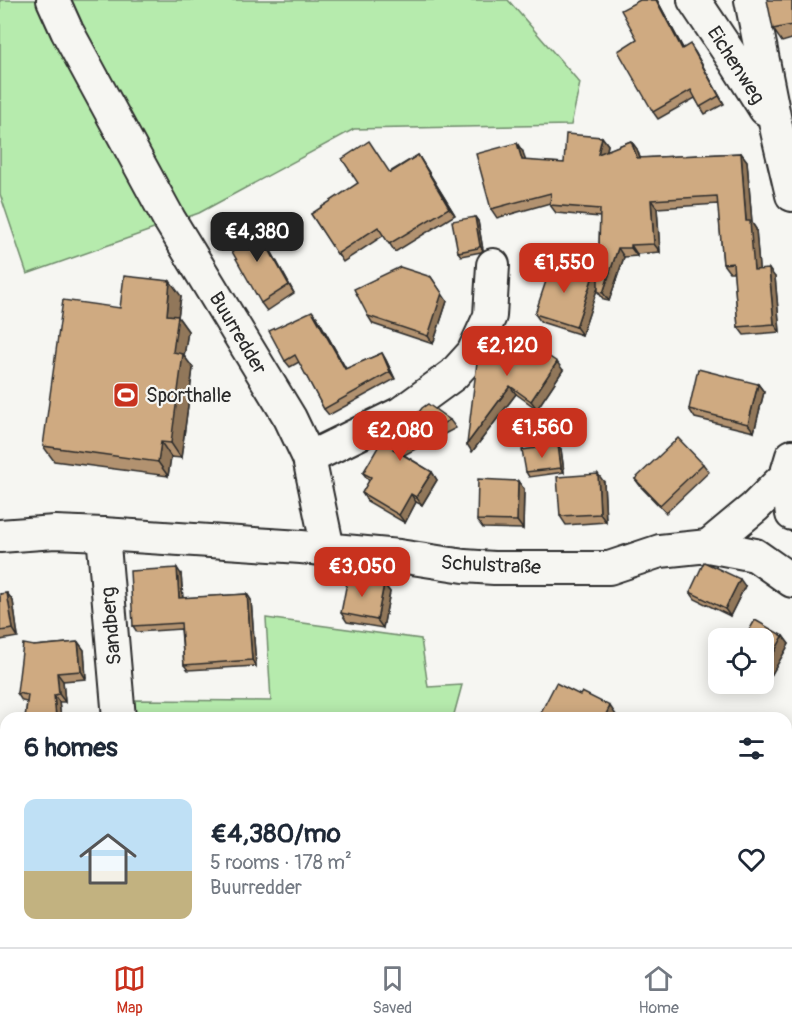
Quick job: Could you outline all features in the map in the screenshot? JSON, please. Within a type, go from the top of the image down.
[{"type":"street","name":"Buurredder","points":[[52,0],[170,219],[290,418],[309,458],[328,549]]},
{"type":"street","name":"Eichenweg","points":[[694,0],[777,131]]},
{"type":"street","name":"Eichenweg","points":[[751,0],[792,195]]},
{"type":"street","points":[[309,458],[401,413],[453,375],[473,353],[490,316],[493,265]]},
{"type":"street","points":[[789,466],[792,514]]},
{"type":"street","points":[[708,546],[755,507],[789,466]]},
{"type":"street","name":"Schulstraße","points":[[0,537],[55,532],[103,534],[328,549],[494,568],[609,568],[660,551],[708,546],[755,555],[792,581]]},
{"type":"street","name":"Sandberg","points":[[103,534],[118,712]]},
{"type":"green space","points":[[0,0],[508,0],[580,83],[571,125],[354,129],[199,213],[27,274],[0,194]]},
{"type":"green space","points":[[266,618],[421,639],[428,687],[462,685],[455,712],[134,712],[132,700],[271,701]]},
{"type":"building","points":[[640,0],[656,0],[682,49],[690,44],[719,96],[700,107],[691,90],[653,112],[618,51],[637,39],[621,10]]},
{"type":"building","points":[[767,0],[792,0],[792,25],[773,29]]},
{"type":"building","points":[[566,134],[602,137],[598,154],[631,141],[637,158],[741,153],[746,221],[750,221],[754,270],[769,269],[774,324],[738,327],[733,263],[723,264],[717,196],[651,200],[654,244],[618,248],[603,293],[598,292],[598,270],[597,274],[578,267],[585,248],[599,248],[600,209],[550,205],[551,193],[491,209],[476,154],[517,143],[522,160],[564,163]]},
{"type":"building","points":[[369,141],[390,173],[418,155],[449,208],[389,244],[378,227],[337,254],[311,214],[358,183],[342,159]]},
{"type":"building","points":[[475,217],[480,246],[458,252],[452,221]]},
{"type":"building","points":[[254,223],[289,285],[261,303],[225,239]]},
{"type":"building","points":[[553,260],[594,273],[576,327],[535,314]]},
{"type":"building","points":[[400,267],[431,277],[442,293],[428,336],[368,316],[354,289]]},
{"type":"building","name":"Sporthalle","points":[[124,276],[170,281],[167,315],[178,316],[173,352],[183,354],[171,443],[161,442],[158,462],[43,446],[63,300],[120,308]]},
{"type":"building","points":[[312,311],[345,369],[382,353],[390,372],[324,409],[295,355],[285,361],[269,331]]},
{"type":"building","points":[[514,333],[557,362],[531,401],[510,386],[467,444],[477,362],[483,354],[486,359]]},
{"type":"building","points":[[698,369],[758,384],[748,424],[689,409]]},
{"type":"building","points":[[428,404],[450,420],[393,449],[432,472],[416,497],[411,494],[399,515],[362,493],[371,477],[363,473],[381,442],[384,444],[380,432],[410,416],[412,421]]},
{"type":"building","points":[[678,438],[703,464],[660,505],[635,479]]},
{"type":"building","points":[[558,445],[561,468],[526,472],[522,450]]},
{"type":"building","points":[[598,474],[600,514],[560,516],[557,477]]},
{"type":"building","points":[[478,479],[518,481],[517,521],[477,520]]},
{"type":"building","points":[[704,562],[740,579],[725,609],[690,592]]},
{"type":"building","points":[[177,568],[179,598],[247,594],[252,660],[184,665],[181,623],[133,626],[130,571]]},
{"type":"building","points":[[348,577],[384,584],[377,620],[341,613]]},
{"type":"building","points":[[7,593],[13,629],[0,631],[0,594]]},
{"type":"building","points":[[755,620],[769,628],[750,628]]},
{"type":"building","points":[[774,631],[783,636],[774,653]]},
{"type":"building","points":[[78,642],[81,671],[57,673],[59,694],[54,695],[55,712],[26,712],[28,695],[17,693],[23,644],[34,646]]},
{"type":"building","points":[[556,683],[580,695],[582,692],[610,706],[607,712],[541,712]]},
{"type":"place","name":"Sporthalle","points":[[126,395]]}]
